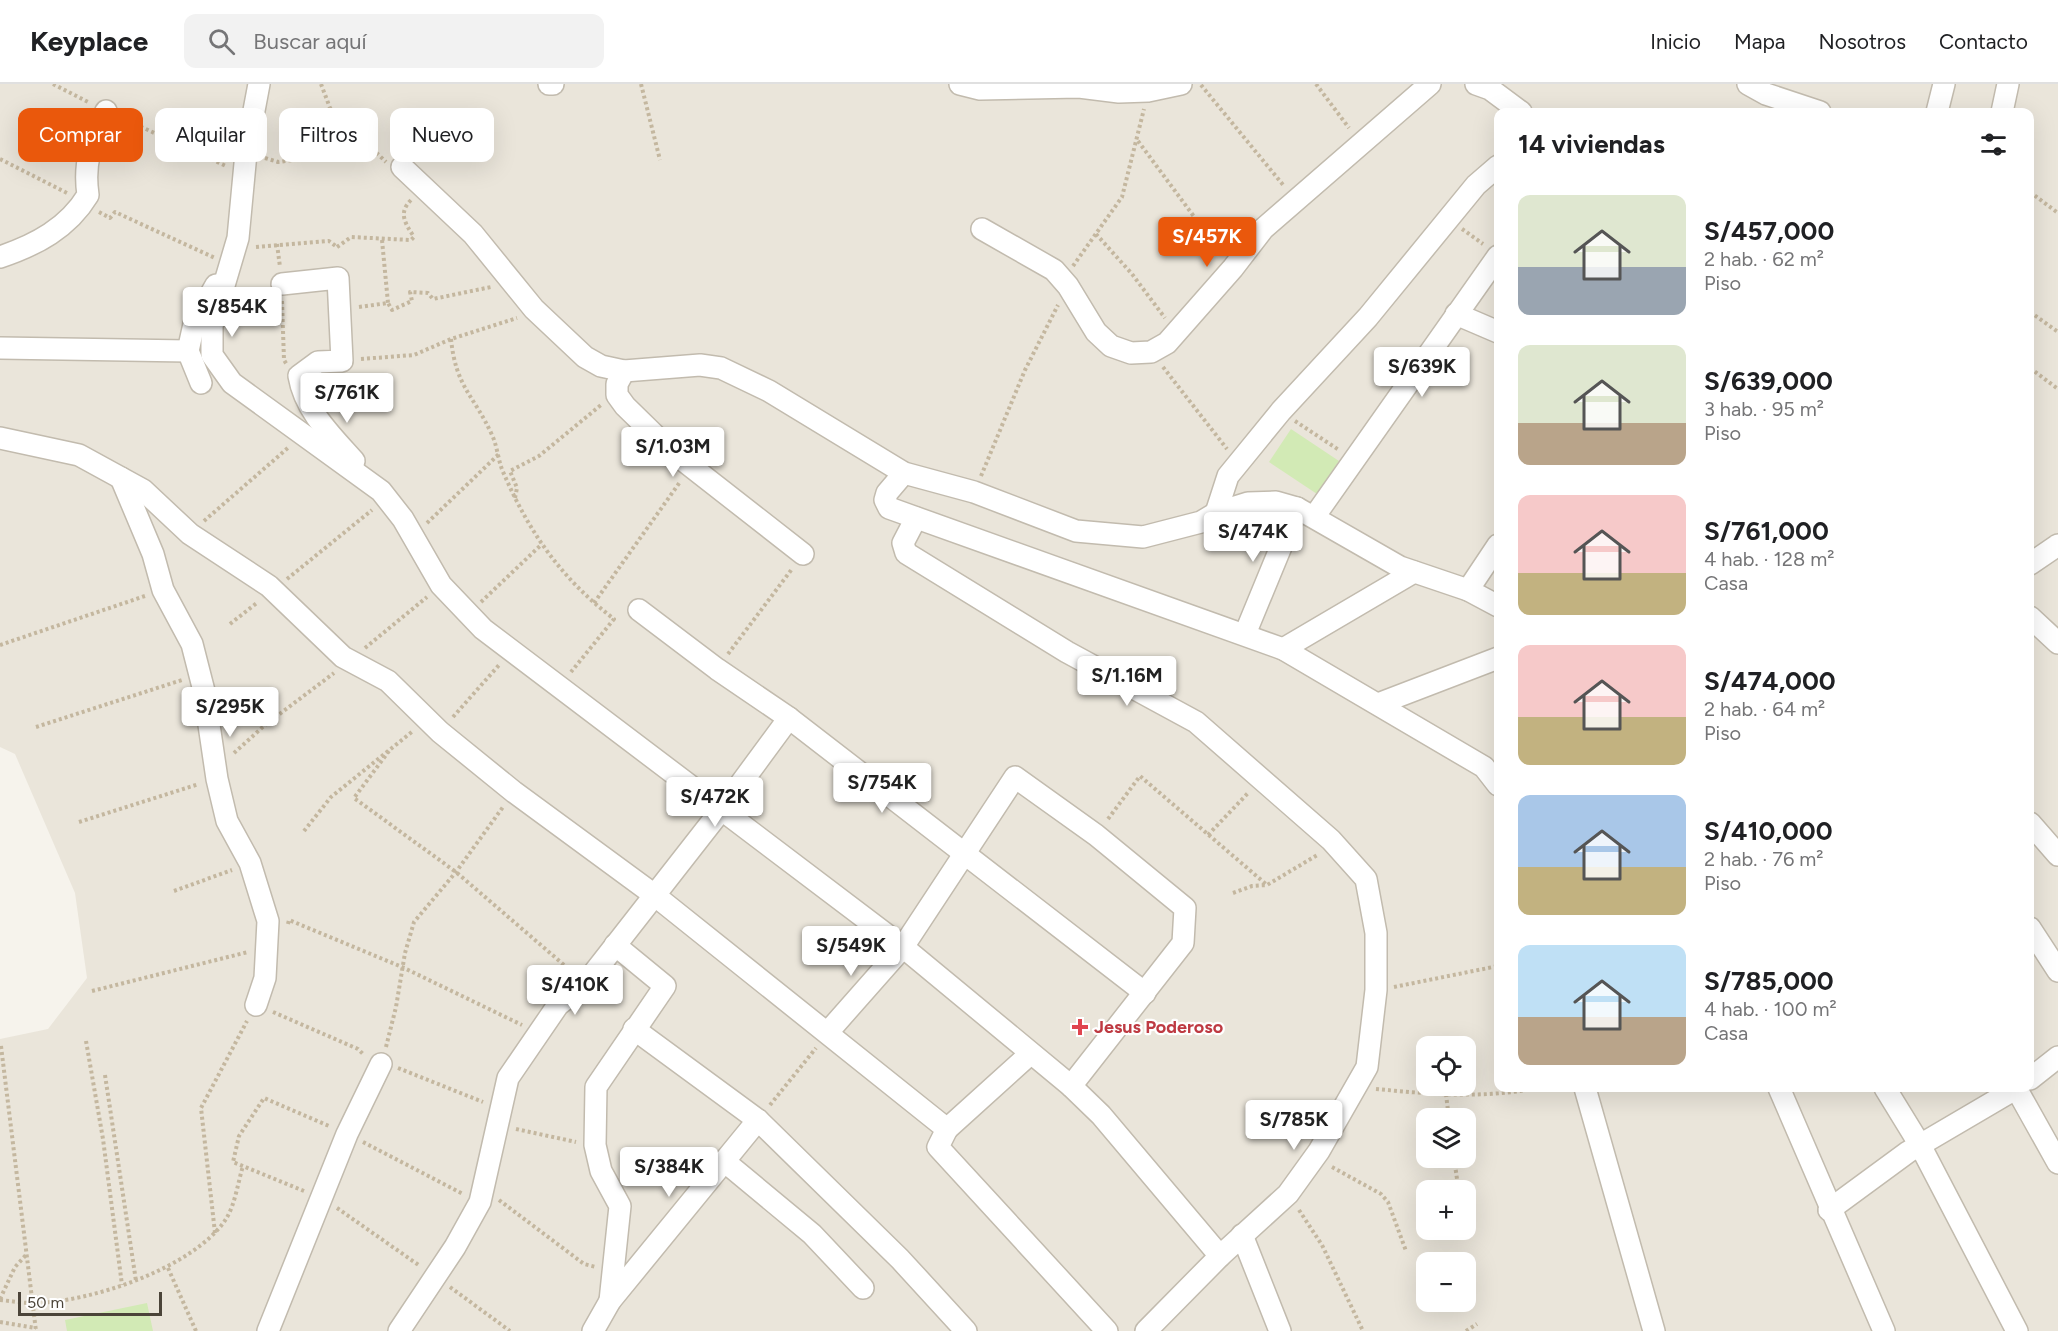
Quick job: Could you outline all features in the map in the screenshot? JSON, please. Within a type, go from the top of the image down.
[{"type":"street","points":[[254,108],[259,84]]},
{"type":"street","points":[[549,84],[554,84]]},
{"type":"street","points":[[960,84],[980,89],[1079,87],[1119,92],[1148,91],[1181,84]]},
{"type":"street","points":[[982,229],[1046,265],[1066,283],[1096,332],[1111,346],[1131,353],[1151,352],[1167,343],[1233,268],[1263,229],[1430,84]]},
{"type":"street","points":[[1476,84],[1490,89],[1516,108]]},
{"type":"street","points":[[1748,84],[1766,94],[1808,108]]},
{"type":"street","points":[[2003,108],[2008,84]]},
{"type":"street","points":[[1937,108],[1939,85]]},
{"type":"street","points":[[0,257],[25,248],[62,227],[80,208],[88,195],[85,173],[87,162]]},
{"type":"street","points":[[245,162],[238,238],[212,326],[212,355],[232,383],[384,495]]},
{"type":"street","points":[[402,167],[473,234],[534,309],[585,357],[602,366],[624,371],[700,365],[720,368],[769,391],[904,473],[974,492],[1076,531],[1143,537],[1201,522],[1216,513],[1248,504],[1276,502],[1306,512],[1400,567],[1468,590],[1494,604]]},
{"type":"street","points":[[1216,513],[1228,476],[1238,463],[1281,411],[1368,317],[1476,185],[1494,169]]},
{"type":"street","points":[[1245,634],[1306,512],[1354,461],[1456,314],[1494,252]]},
{"type":"street","points":[[201,383],[188,351],[194,324],[229,264]]},
{"type":"street","points":[[282,284],[338,278],[342,361],[318,362],[299,376],[301,388],[320,424],[384,495],[414,539],[441,585],[469,614],[512,651],[903,947],[1071,1086],[1101,1115],[1220,1256]]},
{"type":"street","points":[[1456,314],[1494,330]]},
{"type":"street","points":[[0,348],[188,351]]},
{"type":"street","points":[[624,371],[617,384],[617,395],[632,414],[670,450],[803,554]]},
{"type":"street","points":[[0,438],[79,455],[143,490],[190,534],[273,590],[350,661],[388,681],[433,726],[514,792],[653,894],[947,1129]]},
{"type":"street","points":[[904,473],[887,493],[885,500],[889,508],[1245,634],[1283,650],[1491,764]]},
{"type":"street","points":[[121,478],[153,554],[163,590],[192,644],[200,674],[217,779],[227,821],[250,863],[268,921],[265,978],[256,1005]]},
{"type":"street","points":[[916,518],[903,543],[906,553],[1067,652],[1196,722],[1335,844],[1366,879],[1376,933],[1376,990],[1367,1067],[1314,1157],[1288,1194],[1220,1256],[1146,1331]]},
{"type":"street","points":[[2034,561],[2058,545]]},
{"type":"street","points":[[1468,590],[1494,550]]},
{"type":"street","points":[[1283,650],[1414,572]]},
{"type":"street","points":[[639,610],[717,669],[789,718],[1145,993]]},
{"type":"street","points":[[2034,621],[2058,643]]},
{"type":"street","points":[[1378,704],[1494,660]]},
{"type":"street","points":[[399,1331],[436,1277],[480,1202],[508,1078],[558,1005],[586,983],[653,894],[722,809],[789,718]]},
{"type":"street","points":[[828,1032],[903,947],[1015,777],[1096,835],[1185,908],[1183,943],[1071,1086]]},
{"type":"street","points":[[2034,828],[2058,855]]},
{"type":"street","points":[[2034,934],[2058,971]]},
{"type":"street","points":[[610,1301],[620,1206],[601,1170],[595,1145],[596,1087],[665,986],[615,945]]},
{"type":"street","points":[[634,1029],[758,1120],[860,1218],[966,1331]]},
{"type":"street","points":[[1030,1054],[947,1129],[938,1147],[1107,1331]]},
{"type":"street","points":[[2034,1075],[2058,1057]]},
{"type":"street","points":[[268,1331],[347,1134],[381,1064]]},
{"type":"street","points":[[1586,1092],[1654,1331]]},
{"type":"street","points":[[1781,1092],[1829,1210],[1884,1331]]},
{"type":"street","points":[[1887,1092],[1920,1145],[2017,1331]]},
{"type":"street","points":[[1829,1210],[1920,1145],[2009,1092]]},
{"type":"street","points":[[2024,1092],[2058,1162]]},
{"type":"street","points":[[593,1331],[610,1301],[758,1120]]},
{"type":"street","points":[[724,1161],[812,1234],[863,1288]]},
{"type":"street","points":[[1242,1235],[1280,1331]]},
{"type":"path","points":[[53,84],[100,108]]},
{"type":"path","points":[[321,84],[330,108]]},
{"type":"path","points":[[641,84],[660,160]]},
{"type":"path","points":[[1200,84],[1296,200]]},
{"type":"path","points":[[1316,84],[1361,143]]},
{"type":"path","points":[[974,492],[1025,370],[1066,283],[1122,197],[1148,91]]},
{"type":"path","points":[[143,128],[244,175]]},
{"type":"path","points":[[1137,140],[1233,268]]},
{"type":"path","points":[[378,154],[396,174],[402,167]]},
{"type":"path","points":[[0,159],[66,193],[88,217],[95,210],[110,218],[115,212],[229,264]]},
{"type":"path","points":[[301,388],[284,360],[282,284],[277,244],[329,241],[337,248],[351,237],[411,240],[414,237],[403,220],[404,207],[423,188]]},
{"type":"path","points":[[2034,195],[2058,213]]},
{"type":"path","points":[[1448,220],[1494,252]]},
{"type":"path","points":[[1096,234],[1132,274],[1176,333]]},
{"type":"path","points":[[382,240],[388,303],[392,310],[412,301],[410,292],[428,293],[433,299],[484,291],[511,279]]},
{"type":"path","points":[[340,309],[388,303]]},
{"type":"path","points":[[342,361],[414,355],[451,339],[515,319],[534,309]]},
{"type":"path","points":[[2034,315],[2058,332]]},
{"type":"path","points":[[451,339],[453,364],[464,390],[491,431],[500,453],[502,471],[515,498],[542,544],[565,576],[614,619],[559,687]]},
{"type":"path","points":[[1151,352],[1238,463]]},
{"type":"path","points":[[2034,371],[2058,389]]},
{"type":"path","points":[[515,498],[517,488],[510,471],[539,456],[587,414],[617,395]]},
{"type":"path","points":[[1281,411],[1354,461]]},
{"type":"path","points":[[190,534],[303,435]]},
{"type":"path","points":[[414,539],[432,517],[500,453]]},
{"type":"path","points":[[594,603],[690,466]]},
{"type":"path","points":[[230,624],[384,495]]},
{"type":"path","points":[[469,614],[542,544]]},
{"type":"path","points":[[717,669],[803,554]]},
{"type":"path","points":[[212,747],[222,741],[236,755],[265,725],[350,661],[441,585]]},
{"type":"path","points":[[0,645],[163,590]]},
{"type":"path","points":[[304,831],[332,797],[389,751],[433,726],[512,651]]},
{"type":"path","points":[[36,728],[200,674]]},
{"type":"path","points":[[389,751],[354,798],[456,872],[586,983]]},
{"type":"path","points":[[1096,835],[1140,776],[1267,885]]},
{"type":"path","points":[[79,822],[217,779]]},
{"type":"path","points":[[1208,835],[1261,779]]},
{"type":"path","points":[[381,1064],[414,922],[456,872],[514,792]]},
{"type":"path","points":[[1233,893],[1252,886],[1267,885],[1335,844]]},
{"type":"path","points":[[174,891],[250,863]]},
{"type":"path","points":[[92,991],[267,947],[286,934],[289,920],[402,967],[538,1033]]},
{"type":"path","points":[[1376,990],[1494,967]]},
{"type":"path","points":[[215,1233],[201,1108],[256,1005]]},
{"type":"path","points":[[758,1120],[828,1032]]},
{"type":"path","points":[[86,1041],[103,1138],[122,1285]]},
{"type":"path","points":[[0,1322],[36,1329],[1,1046]]},
{"type":"path","points":[[105,1075],[136,1281]]},
{"type":"path","points":[[1356,1088],[1416,1092]]},
{"type":"path","points":[[1476,1094],[1515,1092]]},
{"type":"path","points":[[510,1331],[322,1198],[233,1162],[239,1136],[264,1098],[347,1134],[469,1196],[487,1178],[500,1202],[584,1264],[614,1273]]},
{"type":"path","points":[[498,1124],[595,1145]]},
{"type":"path","points":[[1314,1157],[1381,1194],[1388,1202],[1406,1251]]},
{"type":"path","points":[[26,1255],[15,1267],[0,1300],[32,1303],[60,1301],[136,1281],[168,1268],[215,1233],[228,1217],[243,1166]]},
{"type":"path","points":[[1456,1168],[1457,1179]]},
{"type":"path","points":[[1288,1194],[1322,1245],[1363,1331]]},
{"type":"path","points":[[168,1268],[196,1331]]},
{"type":"path","points":[[1466,1331],[1477,1324]]},
{"type":"shaded area","points":[[0,84],[2058,84],[2058,1331],[0,1331],[0,1039],[48,1029],[87,978],[75,893],[15,754],[0,747]]},
{"type":"green space","points":[[1291,429],[1339,461],[1317,494],[1269,462]]},
{"type":"green space","points":[[147,1303],[153,1331],[67,1331],[65,1320]]},
{"type":"place","name":"Jesus Poderoso","points":[[1080,1027]]}]
